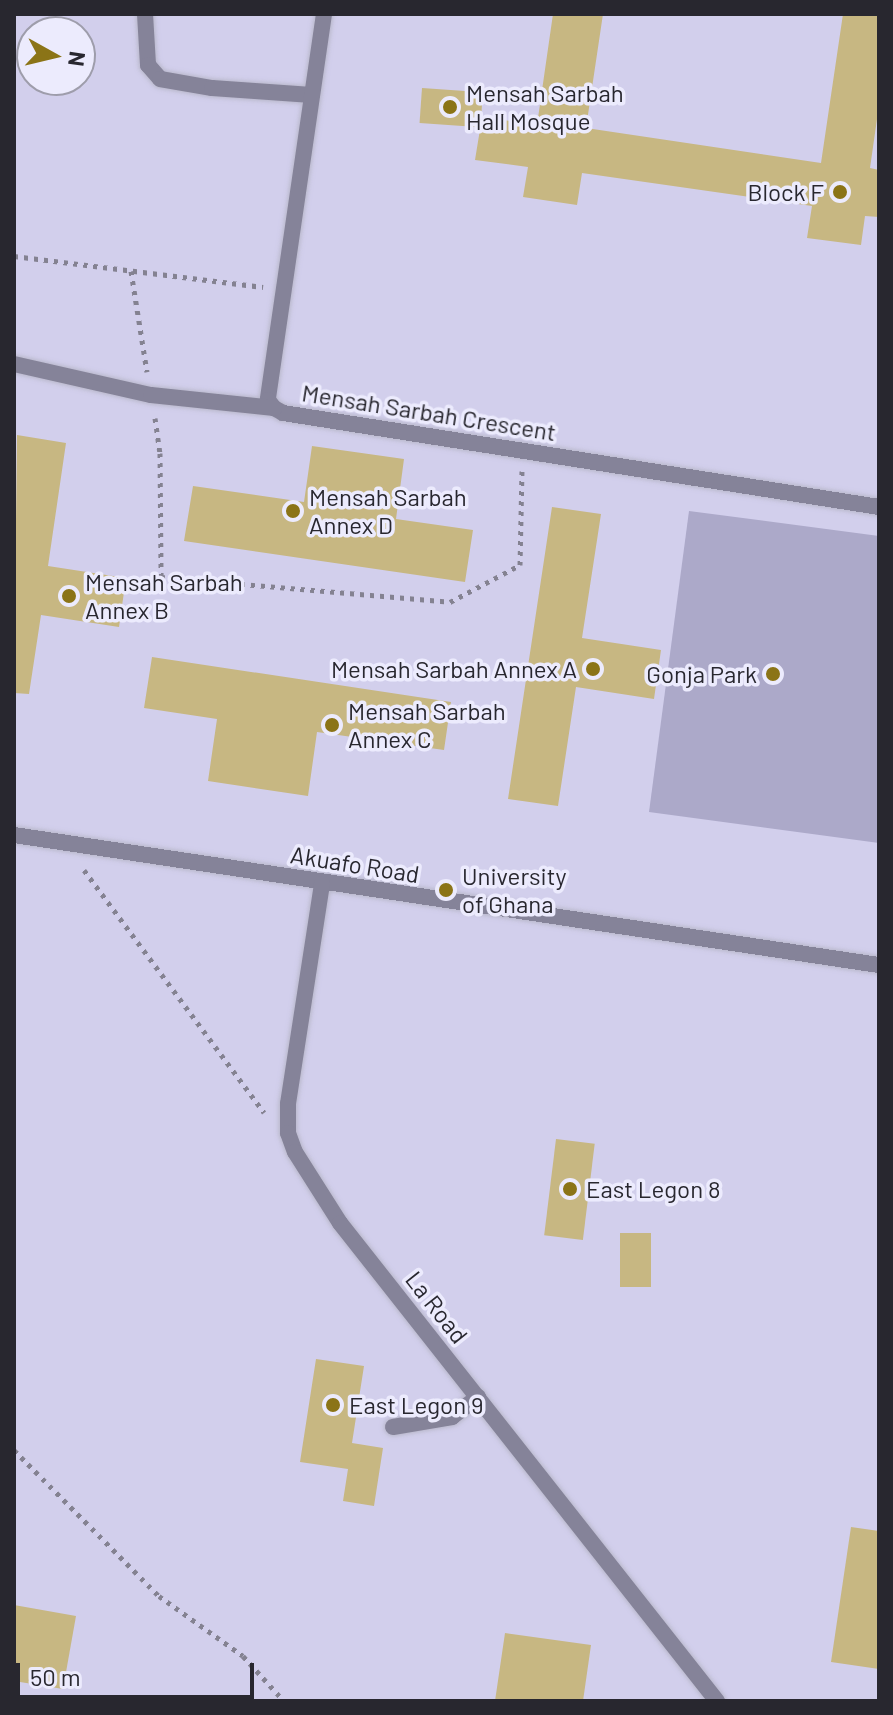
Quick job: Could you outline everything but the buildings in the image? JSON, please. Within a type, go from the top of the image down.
[{"type":"street","points":[[145,14],[148,65],[160,79],[212,88],[312,95]]},
{"type":"street","name":"Mensah Sarbah Crescent","points":[[324,14],[268,400],[274,408],[283,413],[879,507]]},
{"type":"street","points":[[14,364],[151,395],[274,408]]},
{"type":"street","name":"Akuafo Road","points":[[14,835],[62,840],[322,884],[879,965]]},
{"type":"street","name":"La Road","points":[[322,884],[288,1104],[288,1133],[295,1152],[340,1223],[717,1701]]},
{"type":"street","points":[[393,1427],[452,1417],[478,1397]]},
{"type":"path","points":[[14,256],[283,290]]},
{"type":"path","points":[[131,271],[160,453],[161,577],[450,602],[520,565],[523,451]]},
{"type":"path","points":[[62,840],[295,1152]]},
{"type":"path","points":[[14,1450],[159,1596],[243,1656],[284,1701]]},
{"type":"shaded area","name":"University of Ghana","points":[[14,14],[879,14],[879,1701],[14,1701]]},
{"type":"shaded area","name":"Gonja Park","points":[[689,511],[879,536],[879,843],[649,812]]},
{"type":"place","name":"Mensah Sarbah Hall Mosque","points":[[450,107]]},
{"type":"place","name":"Block F","points":[[840,192]]},
{"type":"place","name":"Mensah Sarbah Annex D","points":[[293,511]]},
{"type":"place","name":"Mensah Sarbah Annex B","points":[[69,596]]},
{"type":"place","name":"Mensah Sarbah Annex A","points":[[593,669]]},
{"type":"place","name":"Gonja Park","points":[[773,674]]},
{"type":"place","name":"Mensah Sarbah Annex C","points":[[332,725]]},
{"type":"place","name":"University of Ghana","points":[[446,890]]},
{"type":"place","name":"East Legon 8","points":[[570,1189]]},
{"type":"place","name":"East Legon 9","points":[[333,1405]]}]
